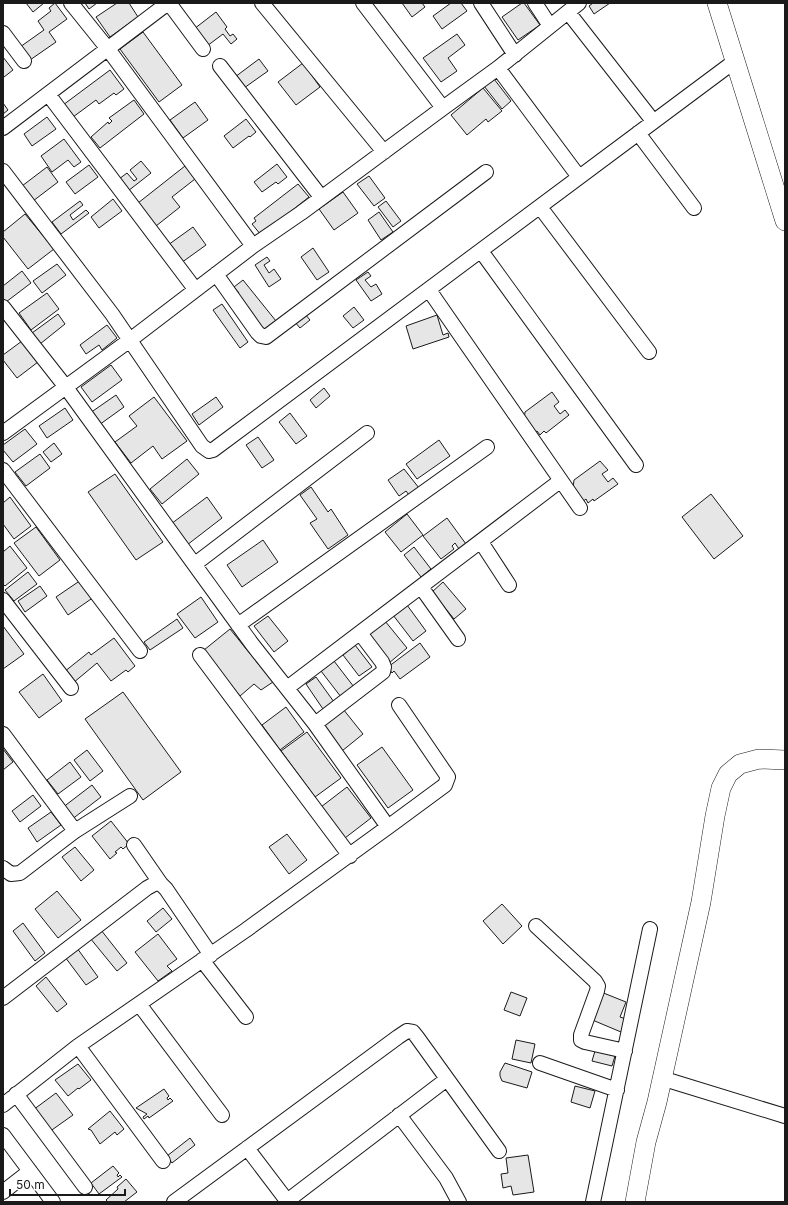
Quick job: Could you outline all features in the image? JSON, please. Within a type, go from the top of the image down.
[{"type":"street","points":[[71,3],[108,49],[253,246]]},
{"type":"street","points":[[3,128],[168,3],[203,49]]},
{"type":"street","points":[[262,3],[384,152]]},
{"type":"street","points":[[481,3],[515,55]]},
{"type":"street","points":[[535,3],[550,26]]},
{"type":"street","points":[[717,3],[785,221]]},
{"type":"street","points":[[368,4],[443,108]]},
{"type":"street","points":[[3,433],[65,386],[130,340],[253,246],[498,68],[574,7],[653,121]]},
{"type":"street","points":[[3,33],[24,61]]},
{"type":"street","points":[[3,171],[130,340],[202,446],[209,451],[213,450],[429,290],[735,61]]},
{"type":"street","points":[[220,66],[321,197]]},
{"type":"street","points":[[498,68],[579,177]]},
{"type":"street","points":[[48,94],[195,289]]},
{"type":"street","points":[[638,133],[694,208]]},
{"type":"street","points":[[216,274],[257,332],[261,336],[266,337],[486,172]]},
{"type":"street","points":[[540,207],[649,352]]},
{"type":"street","points":[[481,251],[636,464]]},
{"type":"street","points":[[429,290],[580,508]]},
{"type":"street","points":[[3,307],[65,386],[238,624],[315,724],[388,827]]},
{"type":"street","points":[[195,564],[367,432]]},
{"type":"street","points":[[238,624],[487,447]]},
{"type":"street","points":[[3,470],[140,651]]},
{"type":"street","points":[[287,688],[560,481]]},
{"type":"street","points":[[481,542],[509,585]]},
{"type":"street","points":[[421,587],[458,639]]},
{"type":"street","points":[[3,600],[72,688]]},
{"type":"street","points":[[315,724],[383,672],[384,667],[382,662],[360,633]]},
{"type":"street","points":[[200,655],[350,856]]},
{"type":"street","points":[[3,1105],[78,1046],[207,958],[350,856],[445,785],[448,777],[399,705]]},
{"type":"street","points":[[3,734],[75,831]]},
{"type":"street","points":[[635,1202],[646,1142],[657,1102],[661,1078],[701,902],[714,816],[721,788],[728,774],[740,764],[759,759],[785,760]]},
{"type":"street","points":[[3,868],[11,874],[20,873],[75,831],[130,796]]},
{"type":"street","points":[[134,845],[161,884],[207,958],[246,1016]]},
{"type":"street","points":[[3,998],[147,888],[156,883],[161,884]]},
{"type":"street","points":[[536,926],[595,981],[598,986],[581,1035],[581,1040],[625,1051]]},
{"type":"street","points":[[593,1202],[650,929]]},
{"type":"street","points":[[139,1004],[222,1115]]},
{"type":"street","points":[[174,1202],[407,1031],[413,1032],[499,1151]]},
{"type":"street","points":[[78,1046],[163,1161]]},
{"type":"street","points":[[540,1064],[617,1090]]},
{"type":"street","points":[[661,1078],[785,1116]]},
{"type":"street","points":[[247,1148],[287,1201],[447,1079]]},
{"type":"street","points":[[16,1094],[85,1186]]},
{"type":"street","points":[[399,1115],[446,1178],[460,1202]]},
{"type":"street","points":[[3,1135],[53,1202]]},
{"type":"street","points":[[3,1192],[30,1171]]},
{"type":"building","points":[[26,3],[44,3],[33,12]]},
{"type":"building","points":[[55,3],[67,19],[49,32],[56,42],[30,60],[20,47],[44,30],[38,21],[51,11],[49,8]]},
{"type":"building","points":[[85,3],[97,3],[89,9]]},
{"type":"building","points":[[117,3],[129,3],[138,17],[110,37],[96,17]]},
{"type":"building","points":[[402,3],[422,3],[425,7],[412,17]]},
{"type":"building","points":[[451,3],[461,3],[467,11],[442,29],[433,16]]},
{"type":"building","points":[[524,3],[540,25],[518,40],[502,17]]},
{"type":"building","points":[[593,3],[610,3],[594,14],[589,6]]},
{"type":"building","points":[[216,12],[227,27],[225,29],[230,36],[233,34],[237,39],[231,44],[223,34],[207,46],[194,29]]},
{"type":"building","points":[[143,32],[182,85],[159,102],[120,49]]},
{"type":"building","points":[[457,34],[465,45],[448,58],[457,71],[441,82],[423,58]]},
{"type":"building","points":[[3,57],[13,70],[4,77],[3,76]]},
{"type":"building","points":[[259,59],[268,71],[244,88],[235,77]]},
{"type":"building","points":[[303,63],[320,87],[296,105],[278,82]]},
{"type":"building","points":[[110,70],[124,89],[116,95],[114,93],[99,104],[96,100],[73,117],[63,105]]},
{"type":"building","points":[[494,79],[511,101],[502,109],[484,86]]},
{"type":"building","points":[[483,88],[502,111],[488,122],[486,119],[467,135],[451,115]]},
{"type":"building","points":[[134,100],[144,114],[100,148],[91,137],[108,122],[109,124],[112,121],[109,118]]},
{"type":"building","points":[[195,102],[208,120],[183,138],[170,120]]},
{"type":"building","points":[[3,103],[8,110],[3,114]]},
{"type":"building","points":[[47,117],[56,129],[32,146],[24,134]]},
{"type":"building","points":[[246,119],[256,132],[233,148],[224,136]]},
{"type":"building","points":[[64,139],[81,162],[74,167],[68,160],[52,172],[41,156]]},
{"type":"building","points":[[141,161],[151,173],[128,191],[119,179],[127,173],[134,181],[137,179],[130,170]]},
{"type":"building","points":[[277,164],[287,177],[278,184],[276,182],[262,192],[254,182]]},
{"type":"building","points":[[89,165],[98,177],[75,194],[66,182]]},
{"type":"building","points":[[185,166],[195,179],[172,197],[180,207],[156,226],[138,203]]},
{"type":"building","points":[[47,167],[58,182],[33,201],[22,186]]},
{"type":"building","points":[[369,176],[385,198],[374,206],[357,184]]},
{"type":"building","points":[[298,184],[309,197],[261,235],[252,224],[256,221],[254,218]]},
{"type":"building","points":[[343,192],[358,213],[334,230],[319,209]]},
{"type":"building","points":[[113,199],[122,211],[99,228],[91,217]]},
{"type":"building","points":[[80,201],[83,205],[70,215],[73,220],[86,210],[89,213],[61,234],[52,222]]},
{"type":"building","points":[[386,201],[401,221],[393,227],[378,207]]},
{"type":"building","points":[[379,212],[393,232],[381,240],[368,220]]},
{"type":"building","points":[[25,214],[54,249],[28,269],[3,237],[3,232]]},
{"type":"building","points":[[193,227],[206,245],[181,263],[168,245]]},
{"type":"building","points":[[313,248],[329,272],[317,280],[301,257]]},
{"type":"building","points":[[267,257],[270,261],[264,265],[269,273],[274,269],[281,279],[269,287],[255,265]]},
{"type":"building","points":[[57,264],[66,275],[42,293],[33,281]]},
{"type":"building","points":[[22,271],[31,283],[6,302],[3,298],[3,286]]},
{"type":"building","points":[[368,272],[371,276],[365,280],[371,287],[376,284],[382,294],[371,301],[356,280]]},
{"type":"building","points":[[243,280],[276,321],[263,331],[235,295],[239,293],[234,287]]},
{"type":"building","points":[[47,293],[59,309],[31,330],[19,313]]},
{"type":"building","points":[[222,304],[248,342],[240,348],[213,310]]},
{"type":"building","points":[[354,307],[364,320],[353,328],[343,316]]},
{"type":"building","points":[[304,313],[310,320],[300,328],[294,321]]},
{"type":"building","points":[[58,314],[65,324],[40,344],[32,333]]},
{"type":"building","points":[[437,315],[443,335],[448,333],[449,337],[413,349],[406,326]]},
{"type":"building","points":[[107,325],[117,338],[102,350],[99,345],[86,354],[80,345]]},
{"type":"building","points":[[22,341],[38,362],[17,378],[3,360],[3,355]]},
{"type":"building","points":[[111,365],[122,380],[92,402],[81,387]]},
{"type":"building","points":[[324,388],[330,396],[316,408],[310,400]]},
{"type":"building","points":[[552,392],[559,402],[554,406],[560,414],[565,410],[569,415],[546,433],[544,431],[540,435],[537,431],[533,434],[524,420],[525,412]]},
{"type":"building","points":[[116,395],[124,407],[99,425],[90,413]]},
{"type":"building","points":[[154,397],[187,441],[162,459],[153,446],[131,463],[115,442],[137,426],[129,416]]},
{"type":"building","points":[[216,397],[223,407],[199,425],[192,414]]},
{"type":"building","points":[[65,408],[73,420],[47,438],[39,426]]},
{"type":"building","points":[[290,413],[307,436],[296,444],[279,422]]},
{"type":"building","points":[[25,429],[37,444],[13,462],[3,450],[3,445]]},
{"type":"building","points":[[258,437],[274,460],[262,468],[246,445]]},
{"type":"building","points":[[439,440],[450,456],[417,479],[406,464]]},
{"type":"building","points":[[54,443],[62,454],[51,462],[43,452]]},
{"type":"building","points":[[40,454],[50,468],[26,486],[15,472]]},
{"type":"building","points":[[187,459],[199,474],[162,504],[150,489]]},
{"type":"building","points":[[600,461],[608,470],[602,474],[608,482],[613,478],[618,484],[594,501],[593,499],[588,503],[586,499],[582,502],[573,488],[574,480]]},
{"type":"building","points":[[404,469],[419,488],[409,495],[406,491],[399,496],[388,480]]},
{"type":"building","points":[[115,474],[163,542],[136,560],[88,492]]},
{"type":"building","points":[[311,487],[328,512],[331,509],[348,535],[328,549],[310,523],[317,519],[300,495]]},
{"type":"building","points":[[711,494],[743,536],[714,559],[682,517]]},
{"type":"building","points":[[10,497],[31,526],[14,539],[3,524],[3,503]]},
{"type":"building","points":[[207,497],[222,518],[187,545],[171,524]]},
{"type":"building","points":[[407,514],[423,535],[401,552],[385,532]]},
{"type":"building","points":[[447,518],[466,544],[459,549],[455,543],[452,546],[454,549],[441,559],[423,536]]},
{"type":"building","points":[[36,527],[60,560],[39,576],[14,543]]},
{"type":"building","points":[[263,540],[278,562],[242,587],[227,565]]},
{"type":"building","points":[[10,546],[27,568],[5,586],[3,584],[3,552]]},
{"type":"building","points":[[414,547],[431,569],[421,577],[404,555]]},
{"type":"building","points":[[28,572],[37,584],[14,601],[5,590]]},
{"type":"building","points":[[81,580],[94,597],[68,615],[56,597]]},
{"type":"building","points":[[443,582],[466,609],[454,619],[432,592]]},
{"type":"building","points":[[40,586],[47,596],[25,612],[18,601]]},
{"type":"building","points":[[201,597],[218,622],[195,638],[177,614]]},
{"type":"building","points":[[407,605],[426,631],[413,641],[393,615]]},
{"type":"building","points":[[268,616],[288,641],[274,652],[254,626]]},
{"type":"building","points":[[177,619],[183,628],[150,650],[144,642]]},
{"type":"building","points":[[385,621],[407,648],[389,663],[367,636]]},
{"type":"building","points":[[3,626],[24,654],[3,669]]},
{"type":"building","points":[[230,629],[273,682],[261,690],[254,684],[240,696],[204,650]]},
{"type":"building","points":[[114,638],[135,666],[128,672],[126,670],[111,681],[97,663],[73,683],[64,672],[89,652],[91,655]]},
{"type":"building","points":[[420,643],[430,657],[400,679],[394,671],[392,673],[388,667]]},
{"type":"building","points":[[355,645],[372,667],[359,676],[343,655]]},
{"type":"building","points":[[334,661],[354,687],[341,697],[321,671]]},
{"type":"building","points":[[43,674],[62,701],[39,718],[19,692]]},
{"type":"building","points":[[316,677],[334,702],[323,709],[306,684]]},
{"type":"building","points":[[123,692],[181,772],[143,800],[85,719]]},
{"type":"building","points":[[286,707],[304,732],[280,750],[262,725]]},
{"type":"building","points":[[343,709],[363,734],[342,751],[322,726]]},
{"type":"building","points":[[307,732],[341,778],[315,797],[281,751]]},
{"type":"building","points":[[382,747],[413,790],[388,808],[357,765]]},
{"type":"building","points":[[3,749],[13,762],[3,770]]},
{"type":"building","points":[[87,750],[103,771],[90,781],[74,760]]},
{"type":"building","points":[[70,762],[81,777],[58,794],[47,780]]},
{"type":"building","points":[[92,785],[101,797],[71,820],[62,808]]},
{"type":"building","points":[[347,787],[371,818],[345,838],[321,807]]},
{"type":"building","points":[[33,795],[41,806],[20,822],[12,811]]},
{"type":"building","points":[[51,812],[61,825],[37,842],[28,828]]},
{"type":"building","points":[[111,821],[129,844],[123,849],[121,847],[110,859],[92,836]]},
{"type":"building","points":[[287,834],[307,860],[289,874],[269,847]]},
{"type":"building","points":[[75,847],[94,870],[81,881],[62,857]]},
{"type":"building","points":[[57,891],[81,920],[58,938],[35,909]]},
{"type":"building","points":[[502,904],[522,926],[503,944],[483,921]]},
{"type":"building","points":[[163,908],[172,919],[156,932],[147,921]]},
{"type":"building","points":[[23,923],[45,953],[35,961],[13,931]]},
{"type":"building","points":[[101,930],[127,963],[117,971],[90,938]]},
{"type":"building","points":[[158,934],[177,959],[167,966],[172,971],[158,981],[135,952]]},
{"type":"building","points":[[77,948],[98,977],[86,985],[65,957]]},
{"type":"building","points":[[46,977],[67,1004],[57,1012],[36,986]]},
{"type":"building","points":[[511,992],[527,998],[520,1016],[504,1010]]},
{"type":"building","points":[[601,992],[626,1002],[620,1017],[626,1019],[621,1032],[590,1019]]},
{"type":"building","points":[[516,1040],[535,1044],[531,1063],[512,1059]]},
{"type":"building","points":[[595,1051],[615,1056],[612,1066],[592,1061]]},
{"type":"building","points":[[505,1063],[532,1072],[527,1088],[502,1081],[500,1072]]},
{"type":"building","points":[[78,1064],[91,1080],[68,1096],[55,1080]]},
{"type":"building","points":[[575,1086],[595,1091],[590,1108],[571,1102]]},
{"type":"building","points":[[164,1089],[169,1096],[167,1098],[168,1100],[170,1098],[173,1101],[149,1118],[148,1116],[144,1119],[143,1117],[147,1114],[136,1108]]},
{"type":"building","points":[[56,1093],[73,1115],[49,1132],[33,1110]]},
{"type":"building","points":[[110,1111],[124,1129],[117,1135],[115,1132],[100,1144],[91,1130],[88,1129]]},
{"type":"building","points":[[190,1138],[195,1145],[172,1163],[167,1156]]},
{"type":"building","points":[[528,1155],[534,1192],[513,1195],[511,1186],[503,1188],[501,1174],[508,1173],[506,1158]]},
{"type":"building","points":[[113,1166],[119,1173],[117,1175],[118,1177],[120,1175],[122,1177],[99,1194],[91,1183]]},
{"type":"building","points":[[126,1179],[137,1192],[124,1202],[108,1202],[106,1200]]}]
